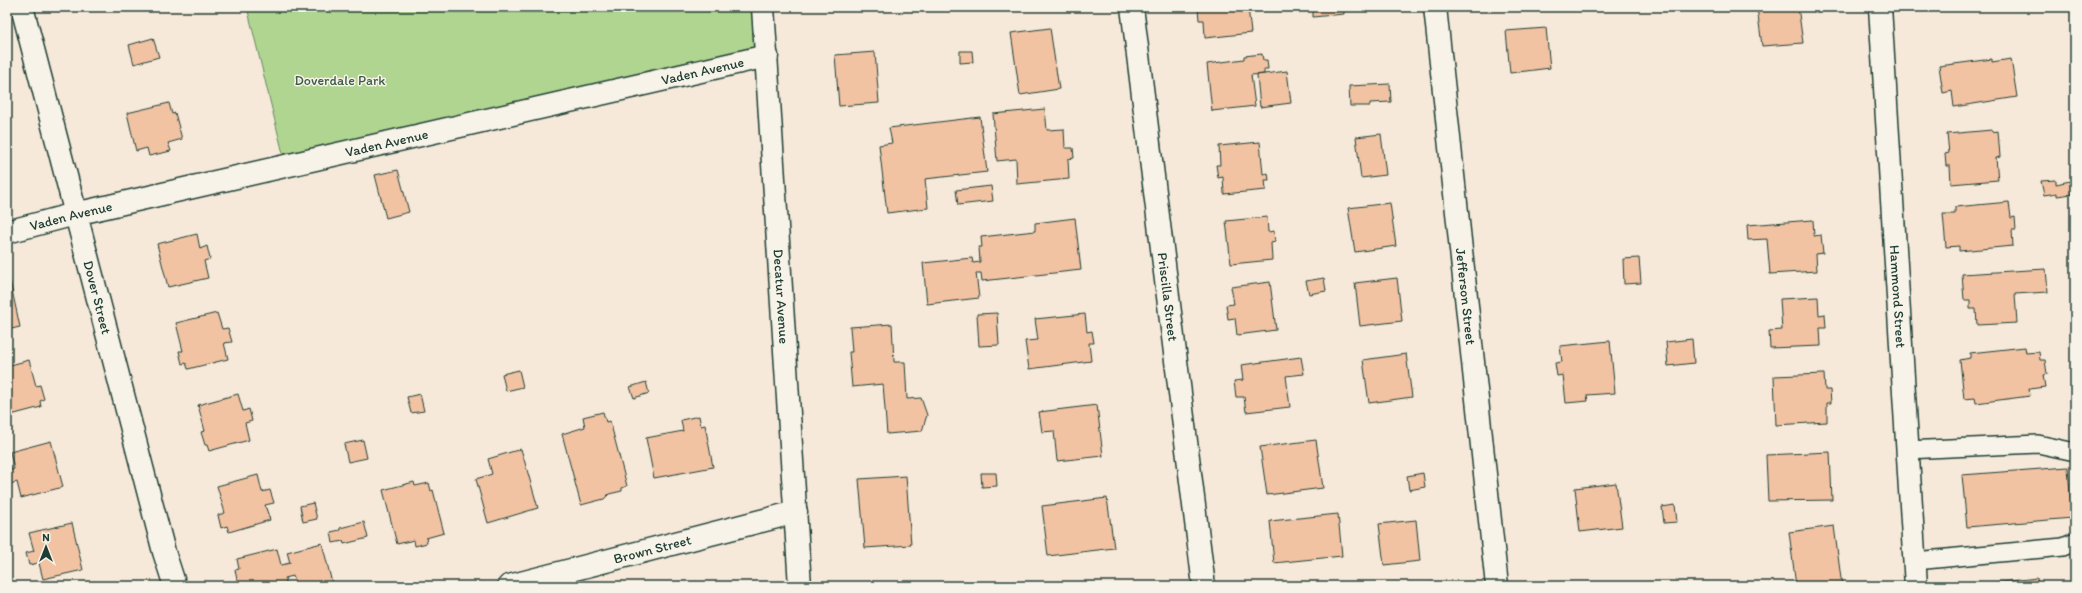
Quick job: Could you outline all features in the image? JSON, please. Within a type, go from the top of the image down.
[{"type":"street","name":"Dover Street","points":[[22,7],[164,552],[176,586]]},
{"type":"street","name":"Decatur Avenue","points":[[763,7],[800,586]]},
{"type":"street","name":"Priscilla Street","points":[[1132,7],[1204,586]]},
{"type":"street","name":"Jefferson Street","points":[[1435,7],[1496,586]]},
{"type":"street","name":"Hammond Street","points":[[1880,7],[1906,450],[1916,586]]},
{"type":"street","name":"Vaden Avenue","points":[[7,232],[75,214],[767,56]]},
{"type":"street","name":"Brown Street","points":[[509,586],[796,512]]},
{"type":"lane","points":[[1906,450],[2038,444],[2075,452]]},
{"type":"lane","points":[[1915,561],[2063,547],[2075,542]]},
{"type":"green space","name":"Doverdale Park","points":[[247,7],[763,7],[767,56],[286,166]]},
{"type":"building","points":[[1248,7],[1251,33],[1205,38],[1204,20],[1199,20],[1198,8]]},
{"type":"building","points":[[1313,7],[1344,7],[1344,14],[1313,17]]},
{"type":"building","points":[[1757,7],[1798,7],[1803,43],[1762,46]]},
{"type":"building","points":[[1050,28],[1059,89],[1020,95],[1011,33]]},
{"type":"building","points":[[1546,28],[1550,68],[1510,73],[1506,31]]},
{"type":"building","points":[[153,38],[159,57],[134,64],[129,45]]},
{"type":"building","points":[[960,51],[972,51],[973,62],[960,63]]},
{"type":"building","points":[[875,52],[879,103],[839,106],[835,55]]},
{"type":"building","points":[[1262,54],[1263,60],[1267,60],[1268,69],[1264,69],[1264,74],[1251,75],[1255,106],[1212,111],[1207,64],[1244,59],[1244,56]]},
{"type":"building","points":[[1992,59],[1992,62],[2011,59],[2017,97],[1954,107],[1952,91],[1943,93],[1939,66]]},
{"type":"building","points":[[1287,71],[1291,103],[1260,107],[1257,75]]},
{"type":"building","points":[[1390,84],[1391,102],[1370,103],[1370,106],[1350,106],[1349,86]]},
{"type":"building","points":[[169,103],[172,114],[175,113],[182,139],[168,143],[171,151],[149,156],[147,148],[136,151],[127,113]]},
{"type":"building","points":[[1045,109],[1047,130],[1064,129],[1065,148],[1073,148],[1074,158],[1068,159],[1069,179],[1017,184],[1016,159],[997,161],[993,114]]},
{"type":"building","points":[[980,117],[987,172],[925,179],[928,208],[887,213],[879,145],[892,143],[889,128]]},
{"type":"building","points":[[1992,130],[1992,132],[1998,131],[2000,157],[1996,158],[1998,180],[1951,184],[1950,166],[1946,166],[1945,154],[1949,153],[1947,134]]},
{"type":"building","points":[[1381,134],[1386,175],[1361,178],[1356,137]]},
{"type":"building","points":[[1260,142],[1263,174],[1268,173],[1269,180],[1265,180],[1266,190],[1224,194],[1223,177],[1218,178],[1216,165],[1220,165],[1219,146]]},
{"type":"building","points":[[398,170],[409,212],[386,218],[375,175]]},
{"type":"building","points":[[2056,180],[2056,184],[2070,181],[2072,194],[2057,196],[2057,193],[2044,195],[2041,181]]},
{"type":"building","points":[[991,186],[993,201],[958,205],[956,190]]},
{"type":"building","points":[[2009,202],[2011,218],[2015,217],[2016,230],[2012,230],[2013,246],[1959,251],[1959,246],[1946,247],[1943,214],[1955,214],[1955,207]]},
{"type":"building","points":[[1390,203],[1396,246],[1355,252],[1348,208]]},
{"type":"building","points":[[1267,217],[1268,232],[1274,231],[1275,242],[1271,243],[1272,260],[1231,264],[1226,221]]},
{"type":"building","points":[[1075,218],[1081,270],[982,281],[981,273],[976,273],[979,298],[927,304],[923,263],[972,258],[973,263],[980,262],[979,247],[982,247],[981,237],[1035,231],[1035,223]]},
{"type":"building","points":[[1813,220],[1814,236],[1821,235],[1823,253],[1816,254],[1817,271],[1770,274],[1767,239],[1748,240],[1747,225]]},
{"type":"building","points":[[197,234],[200,249],[207,246],[210,259],[204,261],[208,278],[168,287],[157,244]]},
{"type":"building","points":[[1639,258],[1641,283],[1624,284],[1623,259]]},
{"type":"building","points":[[2046,269],[2048,292],[2015,294],[2017,323],[1977,325],[1976,309],[1970,309],[1970,300],[1964,300],[1962,274]]},
{"type":"building","points":[[1324,278],[1326,291],[1309,294],[1306,281]]},
{"type":"building","points":[[1397,278],[1402,321],[1360,326],[1355,283]]},
{"type":"building","points":[[7,281],[10,281],[20,327],[7,330]]},
{"type":"building","points":[[1270,282],[1276,330],[1237,335],[1235,318],[1228,319],[1226,305],[1234,304],[1231,287]]},
{"type":"building","points":[[1818,297],[1819,315],[1825,314],[1826,328],[1820,328],[1821,346],[1770,348],[1769,331],[1782,330],[1780,299]]},
{"type":"building","points":[[217,313],[222,329],[228,328],[232,342],[224,343],[228,359],[188,369],[186,363],[182,364],[179,351],[183,351],[176,323]]},
{"type":"building","points":[[997,313],[999,345],[979,346],[977,314]]},
{"type":"building","points":[[1085,314],[1087,332],[1092,331],[1094,343],[1089,343],[1091,361],[1029,369],[1025,341],[1038,340],[1035,319]]},
{"type":"building","points":[[892,324],[894,362],[905,362],[907,399],[921,398],[927,415],[922,431],[887,434],[883,384],[852,387],[849,352],[852,352],[850,327]]},
{"type":"building","points":[[1692,339],[1694,363],[1668,366],[1666,342]]},
{"type":"building","points":[[1610,341],[1615,393],[1587,395],[1588,401],[1566,403],[1563,375],[1557,376],[1555,363],[1562,362],[1560,346]]},
{"type":"building","points":[[2025,347],[2026,353],[2039,352],[2040,360],[2045,360],[2047,374],[2043,375],[2045,387],[2029,389],[2030,396],[1976,403],[1975,398],[1964,399],[1960,360],[1970,358],[1970,353]]},
{"type":"building","points":[[1406,354],[1412,397],[1369,403],[1363,360]]},
{"type":"building","points":[[1301,357],[1304,374],[1286,376],[1290,407],[1246,412],[1244,397],[1236,397],[1234,381],[1243,380],[1241,365]]},
{"type":"building","points":[[29,360],[36,386],[40,385],[44,399],[40,401],[41,407],[7,416],[7,366]]},
{"type":"building","points":[[519,370],[523,387],[506,391],[502,374]]},
{"type":"building","points":[[1824,374],[1825,390],[1830,390],[1831,403],[1827,403],[1827,422],[1776,425],[1774,376]]},
{"type":"building","points":[[646,382],[649,393],[634,398],[630,387]]},
{"type":"building","points":[[238,394],[243,411],[249,409],[252,421],[245,423],[249,440],[209,451],[207,445],[205,445],[201,432],[205,431],[198,405]]},
{"type":"building","points":[[420,394],[424,411],[411,413],[407,397]]},
{"type":"building","points":[[1097,405],[1103,456],[1057,461],[1054,431],[1042,432],[1039,412]]},
{"type":"building","points":[[603,412],[606,422],[610,421],[627,486],[622,488],[622,491],[609,494],[604,499],[581,505],[562,434],[585,427],[583,417]]},
{"type":"building","points":[[699,416],[701,426],[705,425],[713,467],[654,478],[646,438],[683,431],[681,420]]},
{"type":"building","points":[[363,440],[367,458],[348,462],[344,444]]},
{"type":"building","points":[[1316,440],[1323,488],[1267,495],[1260,447]]},
{"type":"building","points":[[51,441],[63,487],[21,498],[17,482],[7,485],[7,471],[14,469],[10,452]]},
{"type":"building","points":[[521,449],[538,508],[488,523],[476,479],[492,474],[488,459]]},
{"type":"building","points":[[1830,452],[1832,500],[1768,501],[1766,455]]},
{"type":"building","points":[[2068,467],[2072,518],[1967,527],[1962,475]]},
{"type":"building","points":[[981,473],[996,473],[997,486],[982,487]]},
{"type":"building","points":[[1423,473],[1425,487],[1409,490],[1407,476]]},
{"type":"building","points":[[258,475],[262,492],[270,490],[274,503],[265,505],[270,520],[229,532],[227,526],[221,528],[218,515],[225,513],[217,486]]},
{"type":"building","points":[[906,476],[911,545],[865,548],[859,479]]},
{"type":"building","points":[[414,482],[415,486],[429,483],[431,491],[433,490],[444,533],[426,538],[427,543],[415,546],[414,540],[397,544],[383,490]]},
{"type":"building","points":[[1616,483],[1622,527],[1580,532],[1575,488]]},
{"type":"building","points":[[1107,498],[1114,548],[1048,556],[1042,506]]},
{"type":"building","points":[[313,503],[317,519],[303,522],[300,506]]},
{"type":"building","points":[[1675,505],[1677,522],[1664,523],[1662,507]]},
{"type":"building","points":[[1338,514],[1342,556],[1274,563],[1270,521]]},
{"type":"building","points":[[1416,520],[1420,561],[1384,565],[1379,524]]},
{"type":"building","points":[[364,522],[368,538],[344,544],[343,541],[333,543],[331,532],[340,530],[340,528]]},
{"type":"building","points":[[72,523],[83,570],[43,579],[39,563],[29,565],[26,553],[34,551],[29,533]]},
{"type":"building","points":[[1834,526],[1842,586],[1796,586],[1789,532]]},
{"type":"building","points":[[322,543],[332,583],[321,586],[296,586],[293,576],[285,578],[287,586],[244,586],[243,583],[238,585],[235,570],[239,569],[237,559],[277,549],[281,565],[290,563],[287,552]]},
{"type":"building","points":[[2037,578],[2038,586],[1974,586],[1974,585]]},
{"type":"building","points":[[1432,583],[1433,586],[1405,586]]}]
